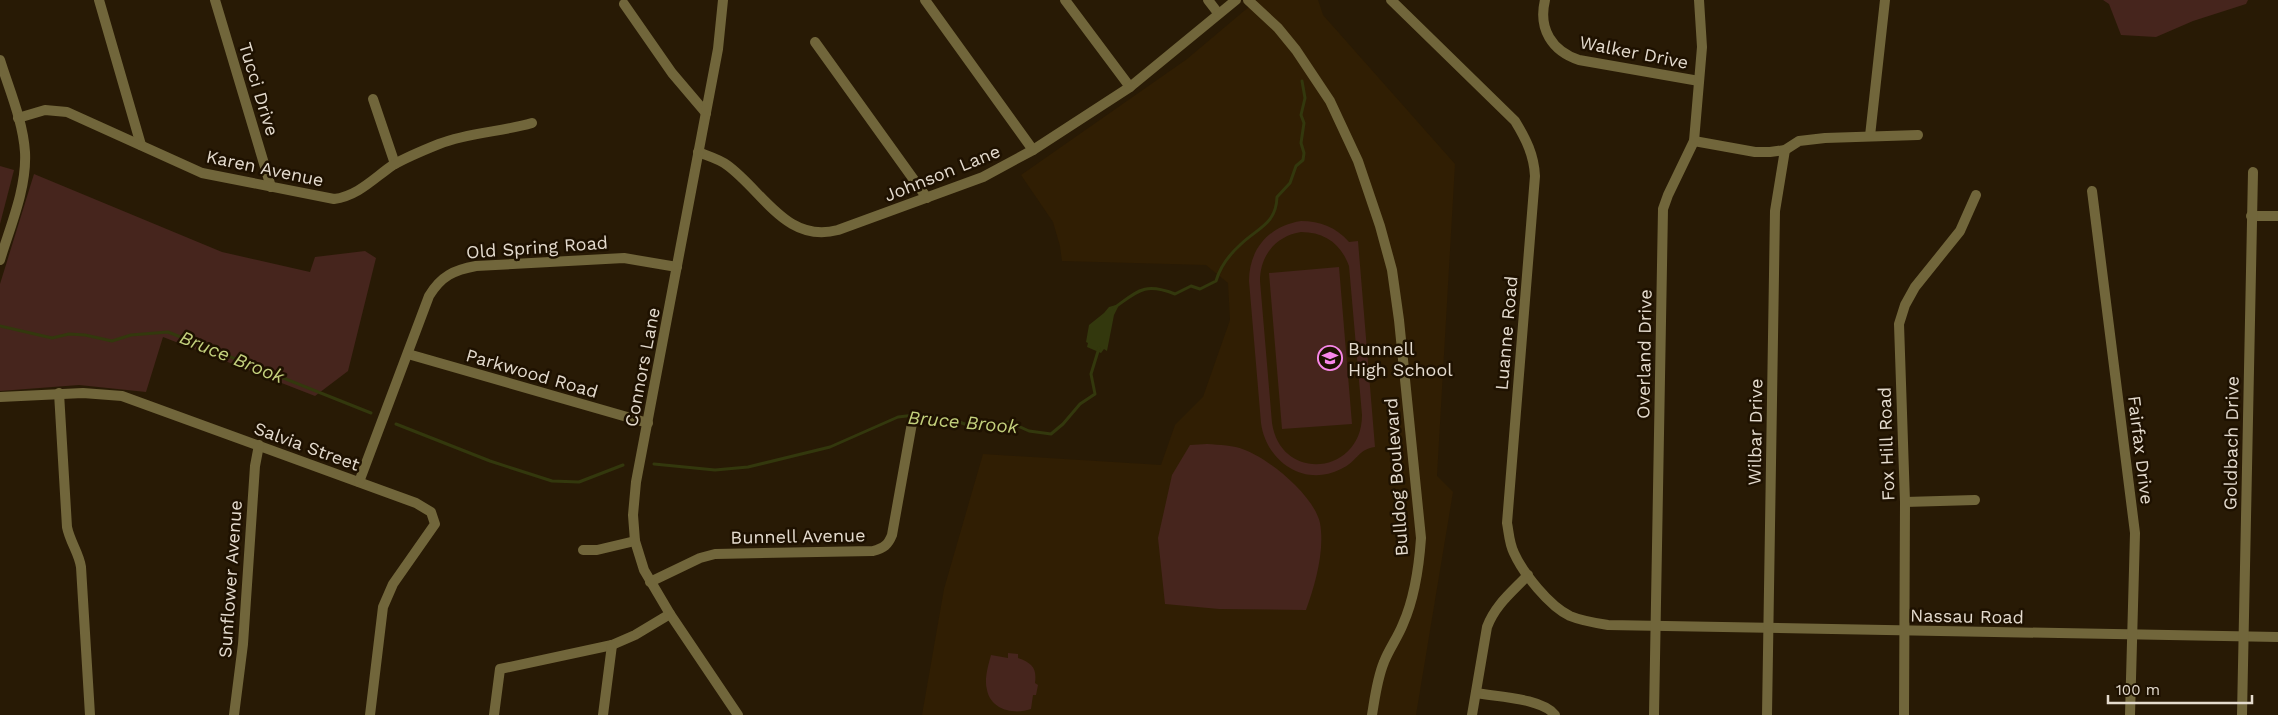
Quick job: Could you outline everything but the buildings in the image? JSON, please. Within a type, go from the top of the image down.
[{"type":"street","points":[[99,0],[141,144]]},
{"type":"street","name":"Tucci Drive","points":[[215,0],[271,187]]},
{"type":"street","name":"Connors Lane","points":[[723,0],[719,38],[706,113],[634,501],[635,542],[650,582],[738,715]]},
{"type":"street","points":[[925,0],[1033,150]]},
{"type":"street","points":[[1065,0],[1130,88]]},
{"type":"street","points":[[1208,0],[1218,13]]},
{"type":"street","name":"Johnson Lane","points":[[698,152],[728,165],[796,228],[808,233],[822,234],[838,230],[983,177],[1033,150],[1130,88],[1236,0]]},
{"type":"street","name":"Bulldog Boulevard","points":[[1248,0],[1278,28],[1296,50],[1330,101],[1358,161],[1380,226],[1392,270],[1400,329],[1421,538],[1419,569],[1412,598],[1404,624],[1384,663],[1378,680],[1372,715]]},
{"type":"street","name":"Luanne Road","points":[[1391,0],[1515,121],[1529,145],[1534,160],[1535,176],[1507,522],[1513,552],[1528,575],[1554,605],[1569,615],[1596,624],[1656,626]]},
{"type":"street","name":"Walker Drive","points":[[1544,0],[1544,21],[1548,36],[1565,55],[1579,60],[1699,80]]},
{"type":"street","name":"Overland Drive","points":[[1654,715],[1663,209],[1694,141],[1703,28],[1700,0]]},
{"type":"street","points":[[1870,136],[1885,0]]},
{"type":"street","points":[[624,4],[672,72],[706,113]]},
{"type":"street","points":[[815,42],[927,198]]},
{"type":"street","points":[[0,60],[18,118],[25,154],[24,170],[0,260]]},
{"type":"street","points":[[373,99],[395,164]]},
{"type":"street","name":"Karen Avenue","points":[[18,118],[45,110],[66,112],[202,173],[324,198],[345,198],[354,194],[395,164],[451,140],[475,133],[513,129],[532,122]]},
{"type":"street","points":[[1694,141],[1755,152],[1785,150],[1799,141],[1918,135]]},
{"type":"street","name":"Wilbar Drive","points":[[1767,715],[1775,211],[1785,150]]},
{"type":"street","name":"Goldbach Drive","points":[[2242,715],[2252,172]]},
{"type":"street","name":"Fairfax Drive","points":[[2092,191],[2135,533],[2130,715]]},
{"type":"street","name":"Fox Hill Road","points":[[1904,715],[1905,502],[1899,324],[1904,305],[1915,287],[1960,231],[1976,195]]},
{"type":"street","points":[[2251,216],[2278,216]]},
{"type":"street","name":"Old Spring Road","points":[[359,482],[429,296],[443,277],[454,271],[476,266],[624,258],[677,267]]},
{"type":"street","name":"Parkwood Road","points":[[408,354],[648,423]]},
{"type":"street","name":"Salvia Street","points":[[0,397],[100,393],[122,396],[359,482],[424,507],[431,512],[435,524],[432,530],[393,584],[383,607],[370,715]]},
{"type":"street","points":[[59,394],[67,527],[71,543],[80,558],[81,567],[90,715]]},
{"type":"street","name":"Bunnell Avenue","points":[[650,582],[700,558],[715,554],[873,551],[882,549],[889,543],[892,535],[912,423]]},
{"type":"street","name":"Sunflower Avenue","points":[[234,715],[243,644],[259,445]]},
{"type":"street","points":[[1905,502],[1975,500]]},
{"type":"street","points":[[583,550],[597,550],[635,542]]},
{"type":"street","points":[[1472,715],[1487,627],[1491,616],[1497,606],[1528,575]]},
{"type":"street","points":[[494,715],[500,669],[612,645],[635,635],[670,614]]},
{"type":"street","name":"Nassau Road","points":[[1656,626],[2278,637]]},
{"type":"street","points":[[603,715],[612,645]]},
{"type":"street","points":[[1476,693],[1532,702],[1552,710],[1556,715]]},
{"type":"shaded area","name":"Bunnell High School","points":[[1257,0],[1318,0],[1323,15],[1455,164],[1437,476],[1453,492],[1416,715],[922,715],[944,589],[983,454],[1161,465],[1175,425],[1203,397],[1230,320],[1228,283],[1206,265],[1062,261],[1053,222],[1021,175],[1187,59]]},
{"type":"shaded area","points":[[2103,0],[2248,0],[2246,4],[2193,21],[2156,37],[2121,35],[2109,4]]},
{"type":"shaded area","points":[[0,166],[14,170],[0,224]]},
{"type":"shaded area","points":[[34,174],[222,252],[310,272],[315,257],[365,251],[376,258],[348,371],[315,396],[163,337],[146,392],[79,385],[0,391],[0,284]]},
{"type":"shaded area","points":[[1301,221],[1315,222],[1339,232],[1349,242],[1358,241],[1375,447],[1365,450],[1351,463],[1341,469],[1327,474],[1301,473],[1289,467],[1270,449],[1264,437],[1261,423],[1249,281],[1250,269],[1257,249],[1263,241],[1279,228]],"holes":[[[1310,233],[1325,237],[1337,246],[1346,258],[1349,266],[1362,415],[1359,435],[1349,450],[1336,460],[1320,464],[1304,463],[1290,456],[1278,442],[1272,423],[1260,281],[1266,255],[1277,242],[1292,234]]]},
{"type":"shaded area","points":[[1339,267],[1352,424],[1282,429],[1269,273]]},
{"type":"shaded area","points":[[1116,305],[1118,307],[1114,315],[1107,351],[1104,349],[1101,353],[1087,347],[1089,325],[1109,307]]},
{"type":"shaded area","points":[[1207,444],[1240,448],[1267,462],[1290,480],[1316,513],[1320,523],[1320,556],[1316,579],[1306,610],[1219,609],[1165,604],[1158,538],[1172,475],[1190,445]]},
{"type":"shaded area","points":[[1008,653],[1018,654],[1018,658],[1030,664],[1034,670],[1035,683],[1038,685],[1036,695],[1033,695],[1031,709],[1011,711],[1004,709],[989,697],[986,682],[991,655],[1008,658]]},
{"type":"waterway","name":"Bruce Brook","points":[[1114,308],[1142,290],[1156,289],[1175,294],[1191,286],[1200,289],[1216,281],[1222,266],[1232,253],[1269,220],[1276,206],[1277,197],[1290,183],[1296,166],[1303,160],[1304,153],[1301,143],[1304,123],[1301,115],[1305,98],[1302,81]]},
{"type":"waterway","name":"Bruce Brook","points":[[0,326],[52,338],[69,334],[85,335],[112,341],[131,335],[168,332],[371,413]]},
{"type":"waterway","name":"Bruce Brook","points":[[654,464],[715,470],[748,467],[830,447],[898,417],[915,415],[946,417],[970,426],[995,426],[1009,422],[1029,431],[1051,434],[1063,424],[1080,404],[1095,394],[1091,374],[1099,348]]},
{"type":"waterway","name":"Bruce Brook","points":[[396,424],[490,461],[552,481],[579,482],[623,465]]},
{"type":"place","name":"Bunnell High School","points":[[1330,358]]}]
